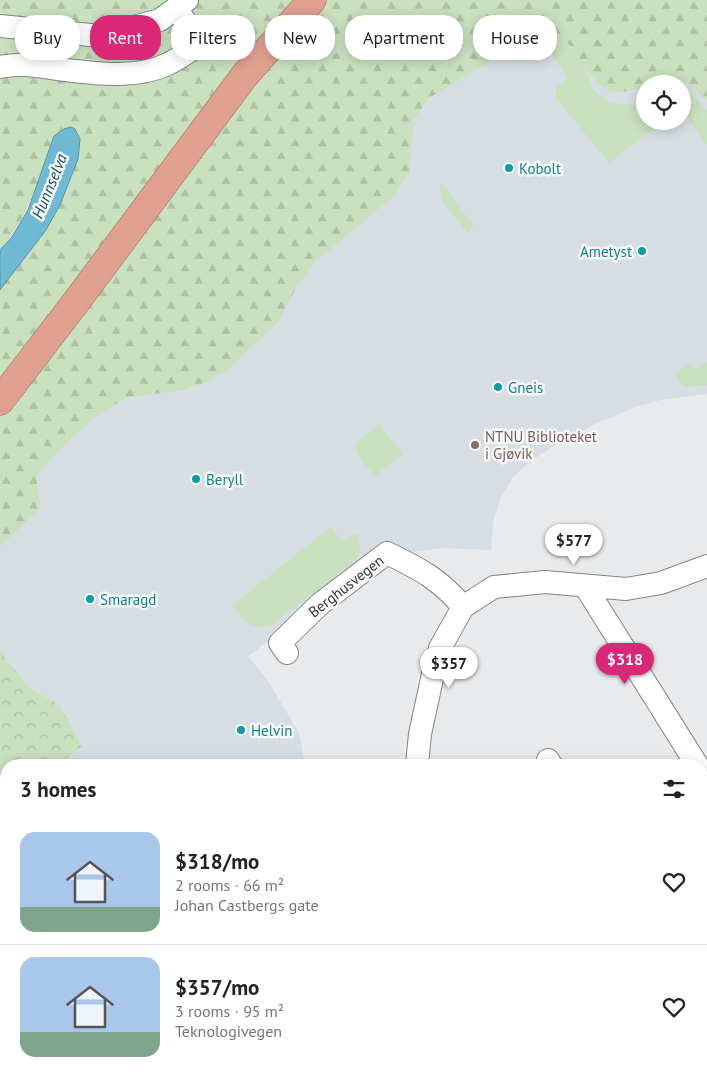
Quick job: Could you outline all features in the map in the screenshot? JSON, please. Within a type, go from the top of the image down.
[{"type":"highway","points":[[0,401],[245,75],[312,0]]},
{"type":"street","points":[[0,26],[100,36],[160,20],[182,5],[193,34],[191,50],[166,65],[147,70],[96,74],[37,66],[11,65],[0,67]]},
{"type":"street","name":"Berghusvegen","points":[[287,653],[280,643],[320,604],[387,553],[420,569],[449,590],[463,607]]},
{"type":"street","points":[[418,759],[420,734],[440,648],[463,607],[494,588],[545,582],[626,589],[661,583],[707,566]]},
{"type":"street","points":[[585,586],[693,759]]},
{"type":"shaded area","points":[[537,0],[707,0],[707,394],[660,400],[636,407],[597,423],[552,447],[531,461],[513,477],[500,499],[493,523],[491,550],[442,548],[387,555],[248,656],[268,681],[299,733],[304,759],[66,759],[82,746],[59,704],[31,689],[0,651],[0,509],[27,458],[473,57],[473,60],[557,60],[557,15],[520,15]]},
{"type":"green space","points":[[0,0],[707,0],[707,100],[691,85],[691,75],[636,75],[636,89],[609,91],[587,70],[566,42],[557,36],[557,15],[473,15],[473,60],[493,60],[429,98],[414,119],[409,173],[394,196],[313,264],[297,286],[279,321],[231,367],[207,382],[183,390],[125,398],[101,413],[62,447],[36,476],[41,507],[0,547],[0,290],[3,287],[39,178],[18,226],[0,250]]},
{"type":"green space","points":[[557,37],[573,38],[593,89],[598,94],[617,103],[636,105],[636,130],[652,130],[609,163],[556,98],[556,88],[568,78],[555,60],[557,60]]},
{"type":"green space","points":[[691,93],[707,110],[707,145],[691,124]]},
{"type":"green space","points":[[439,180],[474,226],[467,233],[441,199]]},
{"type":"green space","points":[[707,362],[707,385],[684,387],[675,374],[689,364],[691,367],[698,368]]},
{"type":"green space","points":[[379,424],[403,454],[375,476],[365,465],[355,448],[356,443]]},
{"type":"green space","points":[[331,527],[343,541],[356,533],[360,547],[356,561],[270,626],[257,627],[248,623],[232,605]]},
{"type":"green space","points":[[0,651],[31,689],[59,704],[82,746],[66,759],[0,759]]},
{"type":"water","name":"Hunnselva","points":[[71,127],[75,129],[80,139],[78,159],[60,205],[46,230],[0,290],[0,250],[12,237],[28,210],[54,136],[64,129]]},
{"type":"place","name":"Kobolt","points":[[509,168]]},
{"type":"place","name":"Ametyst","points":[[642,251]]},
{"type":"place","name":"Gneis","points":[[498,387]]},
{"type":"place","name":"NTNU Biblioteket i Gjøvik","points":[[475,445]]},
{"type":"place","name":"Beryll","points":[[196,479]]},
{"type":"place","name":"Smaragd","points":[[90,599]]},
{"type":"place","name":"Helvin","points":[[241,730]]}]
